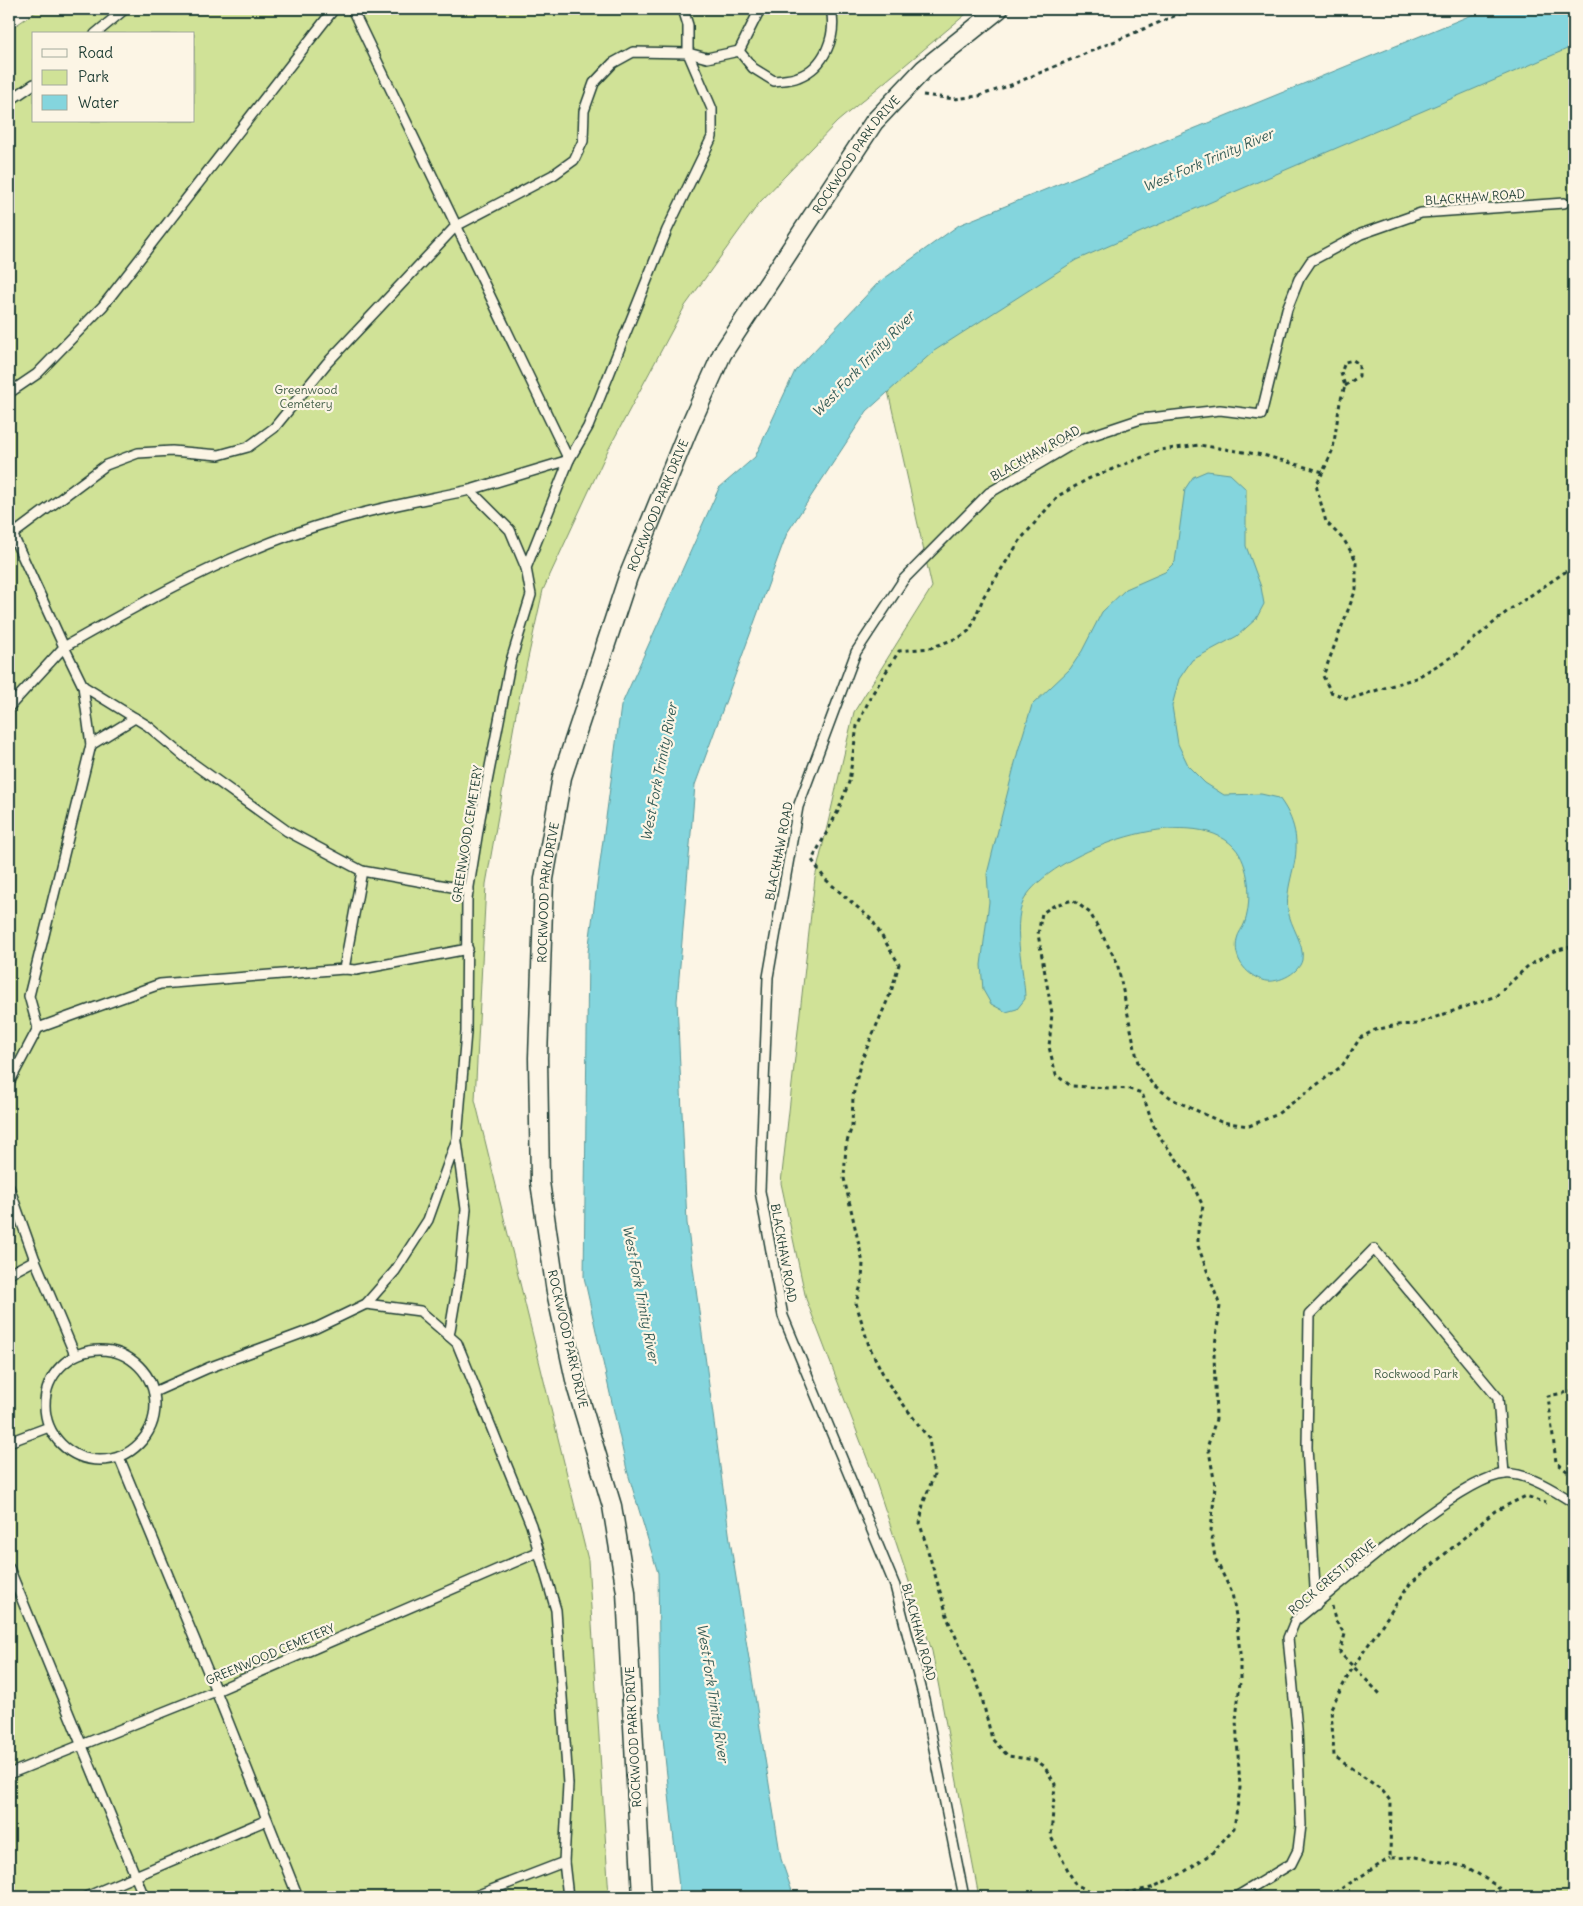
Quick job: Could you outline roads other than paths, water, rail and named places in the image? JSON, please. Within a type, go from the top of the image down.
[{"type":"street","name":"ROCKWOOD PARK DRIVE","points":[[642,1897],[626,1592],[612,1506],[577,1389],[556,1292],[540,1182],[538,1058],[544,879],[562,777],[625,586],[686,432],[722,354],[874,122],[924,69],[999,9]]},
{"type":"lane","points":[[97,32],[125,9]]},
{"type":"lane","points":[[9,393],[37,374],[103,306],[334,9]]},
{"type":"lane","points":[[352,9],[569,460]]},
{"type":"lane","points":[[526,568],[569,460],[588,427],[667,230],[712,137],[712,109],[688,53],[688,25],[683,9]]},
{"type":"lane","points":[[38,1028],[29,996],[91,745],[83,686],[11,531],[106,465],[138,453],[172,450],[219,455],[248,446],[268,433],[327,363],[456,226],[553,175],[574,160],[583,141],[584,111],[594,83],[613,63],[633,52],[688,53],[707,58],[738,50],[760,9]]},
{"type":"lane","points":[[738,50],[753,68],[774,81],[798,77],[817,65],[830,46],[831,9]]},
{"type":"lane","points":[[9,101],[32,85]]},
{"type":"lane","name":"BLACKHAW ROAD","points":[[964,1897],[924,1698],[895,1586],[783,1316],[760,1192],[768,976],[798,807],[856,652],[904,579],[989,493],[1081,439],[1141,419],[1220,410],[1261,415],[1287,309],[1299,279],[1311,261],[1362,234],[1421,213],[1564,203]]},
{"type":"lane","points":[[9,707],[64,647],[182,582],[279,539],[370,511],[470,490],[569,460]]},
{"type":"lane","name":"GREENWOOD CEMETERY","points":[[449,1336],[460,1271],[466,1209],[457,1140],[466,1032],[468,890],[510,664],[531,595],[526,568],[510,530],[470,490]]},
{"type":"lane","points":[[83,686],[135,718],[287,831],[362,871],[468,890]]},
{"type":"lane","points":[[91,745],[135,718]]},
{"type":"lane","points":[[344,969],[362,871]]},
{"type":"lane","points":[[9,1083],[38,1028],[160,984],[344,969],[356,970],[468,949]]},
{"type":"lane","name":"GREENWOOD CEMETERY","points":[[154,1392],[208,1368],[316,1328],[366,1304],[395,1271],[428,1220],[457,1140]]},
{"type":"lane","points":[[9,1187],[35,1260],[75,1355]]},
{"type":"lane","points":[[1316,1605],[1307,1447],[1309,1315],[1374,1249],[1498,1398],[1504,1474]]},
{"type":"lane","points":[[9,1274],[35,1260]]},
{"type":"lane","points":[[366,1304],[420,1311],[458,1343],[530,1526],[556,1610],[568,1784],[564,1862],[568,1897]]},
{"type":"lane","points":[[95,1349],[122,1354],[143,1370],[154,1392],[155,1415],[149,1432],[138,1445],[119,1457],[102,1460],[78,1456],[62,1445],[50,1427],[46,1412],[46,1394],[58,1368],[75,1355],[95,1349]]},
{"type":"lane","points":[[9,1442],[50,1427]]},
{"type":"lane","points":[[119,1457],[216,1690],[298,1897]]},
{"type":"lane","name":"ROCK CREST DRIVE","points":[[1236,1897],[1291,1864],[1298,1850],[1301,1826],[1299,1768],[1288,1638],[1295,1622],[1422,1520],[1478,1482],[1504,1474],[1518,1475],[1555,1491],[1574,1503]]},
{"type":"lane","name":"GREENWOOD CEMETERY","points":[[9,1774],[216,1690],[538,1552]]},
{"type":"lane","points":[[9,1568],[144,1897]]},
{"type":"lane","points":[[86,1897],[267,1820]]},
{"type":"lane","points":[[473,1897],[564,1862]]},
{"type":"water","name":"West Fork Trinity River","points":[[1486,9],[1574,9],[1574,46],[1076,260],[934,351],[867,411],[787,533],[695,785],[677,1001],[687,1223],[730,1540],[781,1859],[794,1897],[680,1897],[660,1710],[658,1573],[627,1470],[584,1277],[588,952],[621,706],[719,488],[755,457],[795,371],[878,283],[959,225]]},
{"type":"water","points":[[1207,471],[1230,474],[1246,489],[1246,546],[1261,587],[1264,604],[1256,619],[1237,636],[1192,660],[1179,679],[1172,706],[1178,744],[1189,767],[1205,783],[1224,795],[1261,794],[1279,798],[1289,814],[1295,831],[1296,849],[1288,894],[1288,910],[1301,948],[1302,960],[1296,970],[1280,980],[1262,980],[1250,974],[1239,959],[1236,946],[1238,935],[1245,922],[1249,893],[1246,872],[1239,854],[1234,847],[1214,834],[1188,829],[1158,830],[1126,837],[1095,848],[1067,862],[1043,878],[1027,895],[1022,905],[1018,932],[1025,999],[1017,1009],[1006,1012],[991,1004],[983,990],[981,965],[989,902],[987,874],[1018,751],[1032,705],[1070,669],[1082,651],[1102,612],[1126,589],[1165,572],[1175,562],[1185,489],[1193,477]]},
{"type":"park label","name":"Greenwood Cemetery","points":[[306,396]]},
{"type":"park label","name":"Rockwood Park","points":[[1416,1373]]}]
